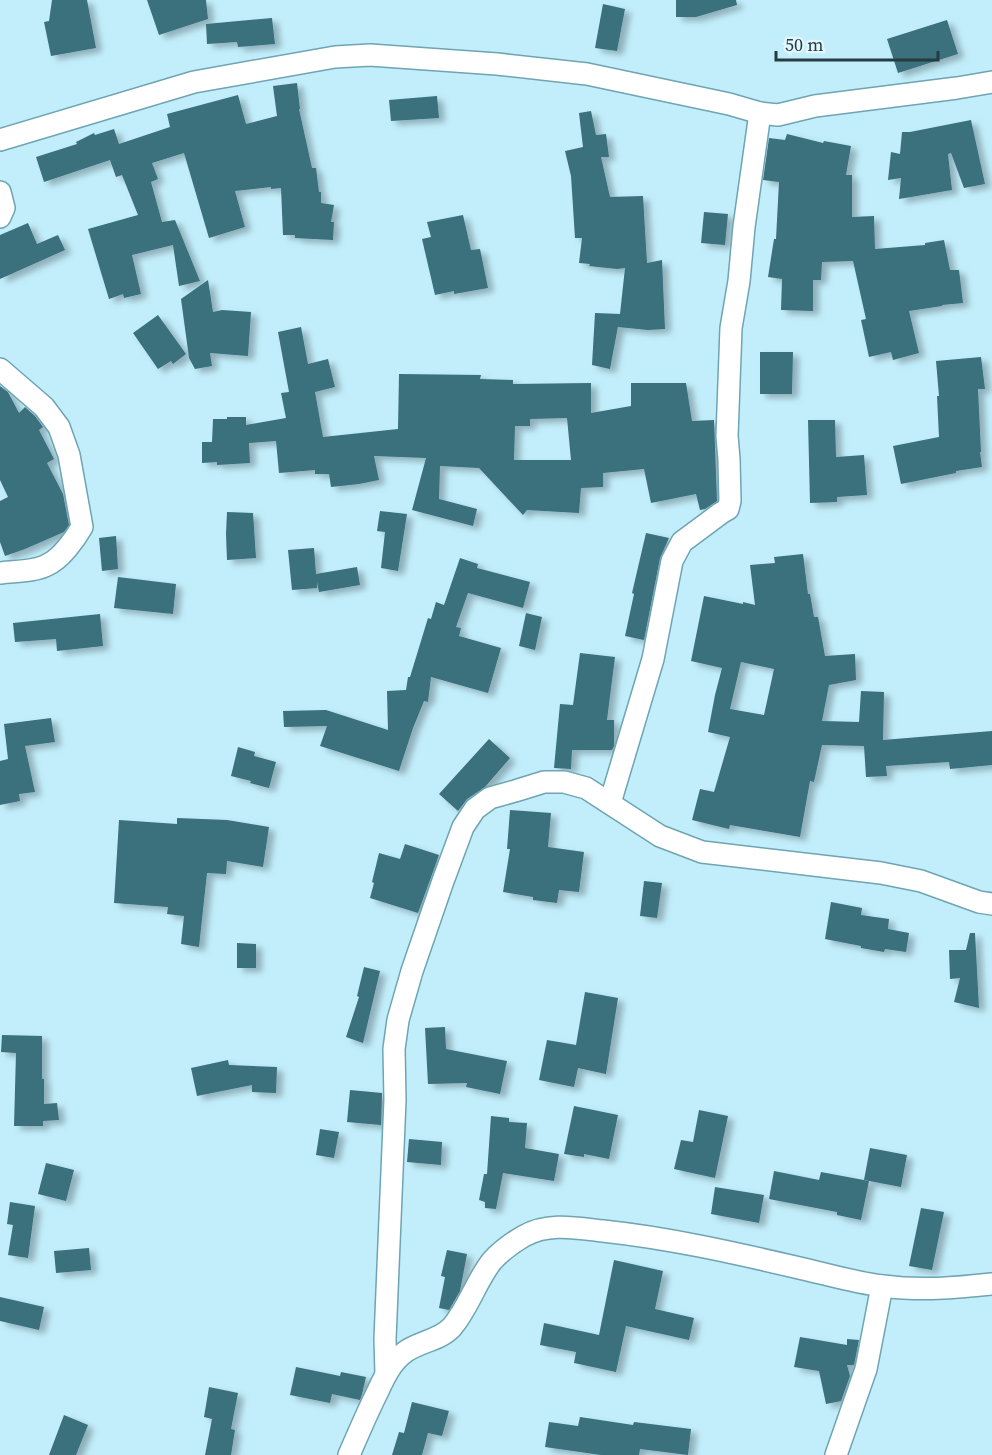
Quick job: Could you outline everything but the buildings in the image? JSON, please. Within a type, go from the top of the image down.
[{"type":"street","points":[[0,140],[194,82],[335,57],[370,55],[497,64],[587,74],[778,115],[815,106],[992,82]]},
{"type":"street","points":[[610,803],[653,659],[672,561],[682,542],[728,509],[730,501],[727,436],[731,328],[760,112]]},
{"type":"street","points":[[0,192],[4,208],[0,217]]},
{"type":"street","points":[[0,369],[45,407],[59,427],[69,455],[82,527],[72,542],[48,565],[0,573]]},
{"type":"street","points":[[386,1374],[385,1340],[396,1029],[412,971],[442,880],[463,827],[475,809],[490,798],[544,782],[564,782],[586,788],[660,836],[702,852],[881,873],[921,881],[979,902],[992,904]]},
{"type":"street","points":[[349,1455],[386,1374],[401,1355],[448,1331],[458,1320],[485,1271],[500,1252],[525,1235],[547,1227],[644,1236],[707,1247],[882,1286],[921,1289],[992,1284]]},
{"type":"street","points":[[836,1455],[866,1369],[882,1286]]}]
